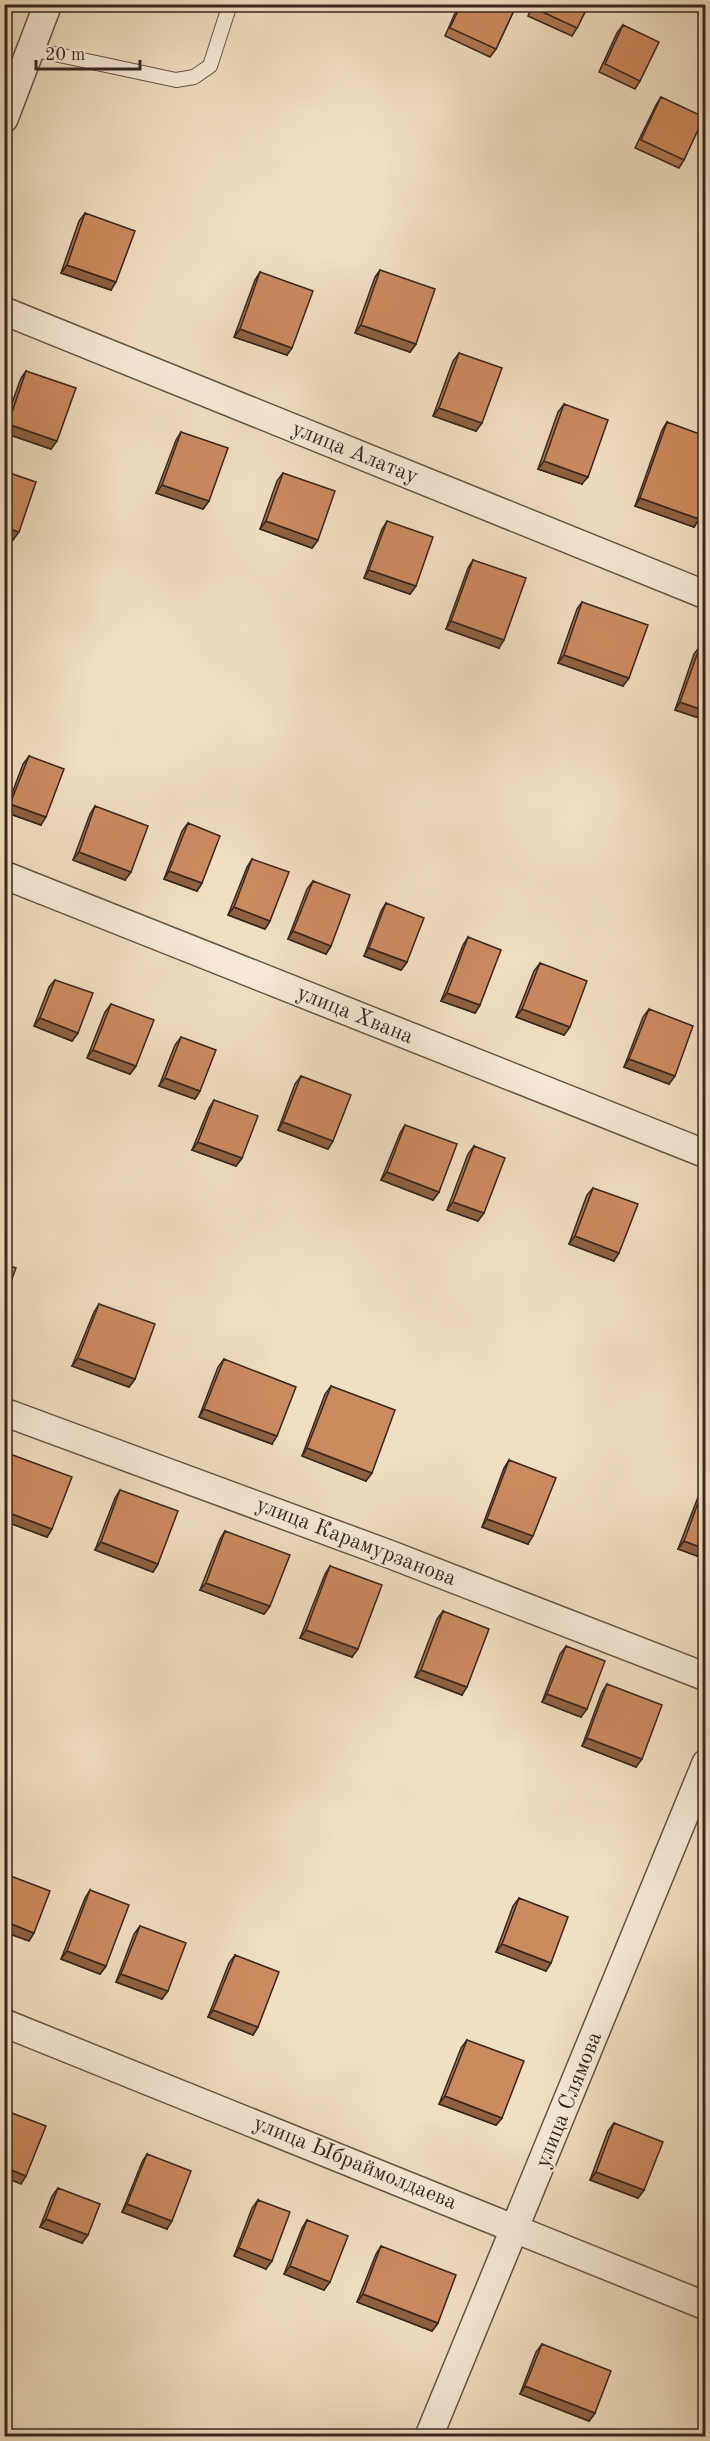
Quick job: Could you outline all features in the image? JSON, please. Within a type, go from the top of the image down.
[{"type":"street","points":[[4,118],[48,4]]},
{"type":"street","name":"улица Алатау","points":[[4,311],[705,595]]},
{"type":"street","name":"улица Хвана","points":[[4,875],[705,1154]]},
{"type":"street","name":"улица Карамурзанова","points":[[4,1412],[389,1554],[705,1677]]},
{"type":"street","name":"улица Слямова","points":[[429,2436],[517,2228],[705,1763]]},
{"type":"street","name":"улица Ыбраймолдаева","points":[[4,2023],[517,2228],[705,2306]]},
{"type":"lane","points":[[31,49],[176,80],[194,77],[210,66],[230,4]]},
{"type":"building","points":[[461,4],[517,4],[496,49],[450,28]]},
{"type":"building","points":[[535,4],[589,4],[577,28],[534,8]]},
{"type":"building","points":[[623,25],[659,42],[640,81],[605,64]]},
{"type":"building","points":[[661,97],[704,117],[684,160],[641,140]]},
{"type":"building","points":[[85,213],[135,231],[116,282],[67,265]]},
{"type":"building","points":[[380,270],[435,289],[416,344],[361,325]]},
{"type":"building","points":[[260,272],[313,291],[292,348],[240,329]]},
{"type":"building","points":[[459,353],[502,368],[482,423],[439,408]]},
{"type":"building","points":[[26,371],[76,388],[57,441],[8,424]]},
{"type":"building","points":[[564,404],[608,420],[588,477],[544,461]]},
{"type":"building","points":[[667,422],[705,436],[705,502],[699,519],[640,498]]},
{"type":"building","points":[[181,432],[228,448],[209,501],[162,485]]},
{"type":"building","points":[[4,471],[36,482],[19,532],[4,527]]},
{"type":"building","points":[[283,473],[335,491],[318,540],[266,521]]},
{"type":"building","points":[[387,521],[433,537],[416,586],[369,570]]},
{"type":"building","points":[[473,560],[526,578],[504,640],[451,621]]},
{"type":"building","points":[[582,602],[648,625],[629,678],[564,655]]},
{"type":"building","points":[[700,646],[705,648],[705,711],[680,702]]},
{"type":"building","points":[[29,756],[64,769],[46,817],[10,804]]},
{"type":"building","points":[[95,806],[148,826],[131,872],[79,852]]},
{"type":"building","points":[[188,823],[220,836],[202,883],[169,871]]},
{"type":"building","points":[[252,859],[289,872],[270,921],[234,907]]},
{"type":"building","points":[[313,881],[350,895],[331,946],[293,931]]},
{"type":"building","points":[[386,903],[424,918],[407,962],[369,948]]},
{"type":"building","points":[[468,937],[501,950],[480,1005],[447,993]]},
{"type":"building","points":[[540,963],[587,981],[570,1027],[522,1009]]},
{"type":"building","points":[[55,980],[93,993],[78,1033],[40,1018]]},
{"type":"building","points":[[111,1004],[154,1020],[136,1066],[93,1050]]},
{"type":"building","points":[[649,1009],[693,1026],[675,1076],[629,1059]]},
{"type":"building","points":[[181,1037],[216,1050],[200,1091],[165,1078]]},
{"type":"building","points":[[301,1076],[351,1095],[333,1141],[283,1122]]},
{"type":"building","points":[[214,1100],[258,1116],[242,1158],[198,1142]]},
{"type":"building","points":[[405,1125],[457,1144],[439,1192],[387,1172]]},
{"type":"building","points":[[474,1146],[505,1158],[484,1213],[453,1202]]},
{"type":"building","points":[[593,1188],[638,1204],[619,1253],[575,1236]]},
{"type":"building","points":[[4,1264],[16,1268],[4,1300]]},
{"type":"building","points":[[99,1304],[155,1324],[135,1379],[78,1358]]},
{"type":"building","points":[[224,1359],[296,1387],[277,1436],[204,1409]]},
{"type":"building","points":[[331,1386],[395,1410],[372,1473],[307,1448]]},
{"type":"building","points":[[10,1454],[72,1477],[52,1529],[4,1511],[4,1469]]},
{"type":"building","points":[[509,1460],[556,1478],[533,1536],[487,1519]]},
{"type":"building","points":[[705,1484],[705,1549],[684,1541]]},
{"type":"building","points":[[120,1490],[178,1511],[158,1564],[101,1542]]},
{"type":"building","points":[[225,1531],[290,1555],[270,1606],[206,1583]]},
{"type":"building","points":[[330,1566],[382,1585],[358,1649],[306,1630]]},
{"type":"building","points":[[443,1611],[489,1629],[467,1687],[421,1670]]},
{"type":"building","points":[[566,1646],[605,1661],[587,1709],[547,1694]]},
{"type":"building","points":[[607,1684],[662,1705],[642,1759],[587,1738]]},
{"type":"building","points":[[8,1875],[50,1891],[34,1933],[4,1921],[4,1883]]},
{"type":"building","points":[[90,1890],[129,1905],[106,1966],[67,1951]]},
{"type":"building","points":[[519,1898],[568,1917],[551,1963],[502,1944]]},
{"type":"building","points":[[140,1926],[186,1943],[168,1991],[121,1974]]},
{"type":"building","points":[[235,1955],[279,1972],[258,2027],[213,2010]]},
{"type":"building","points":[[467,2040],[524,2061],[502,2118],[445,2096]]},
{"type":"building","points":[[4,2110],[46,2126],[26,2176],[4,2167]]},
{"type":"building","points":[[614,2123],[663,2142],[644,2190],[596,2172]]},
{"type":"building","points":[[147,2154],[191,2171],[172,2221],[127,2204]]},
{"type":"building","points":[[58,2188],[100,2204],[88,2235],[46,2219]]},
{"type":"building","points":[[258,2200],[290,2212],[272,2261],[239,2248]]},
{"type":"building","points":[[307,2220],[348,2236],[330,2282],[290,2266]]},
{"type":"building","points":[[381,2246],[456,2275],[438,2323],[363,2294]]},
{"type":"building","points":[[542,2344],[611,2371],[595,2413],[525,2386]]}]
